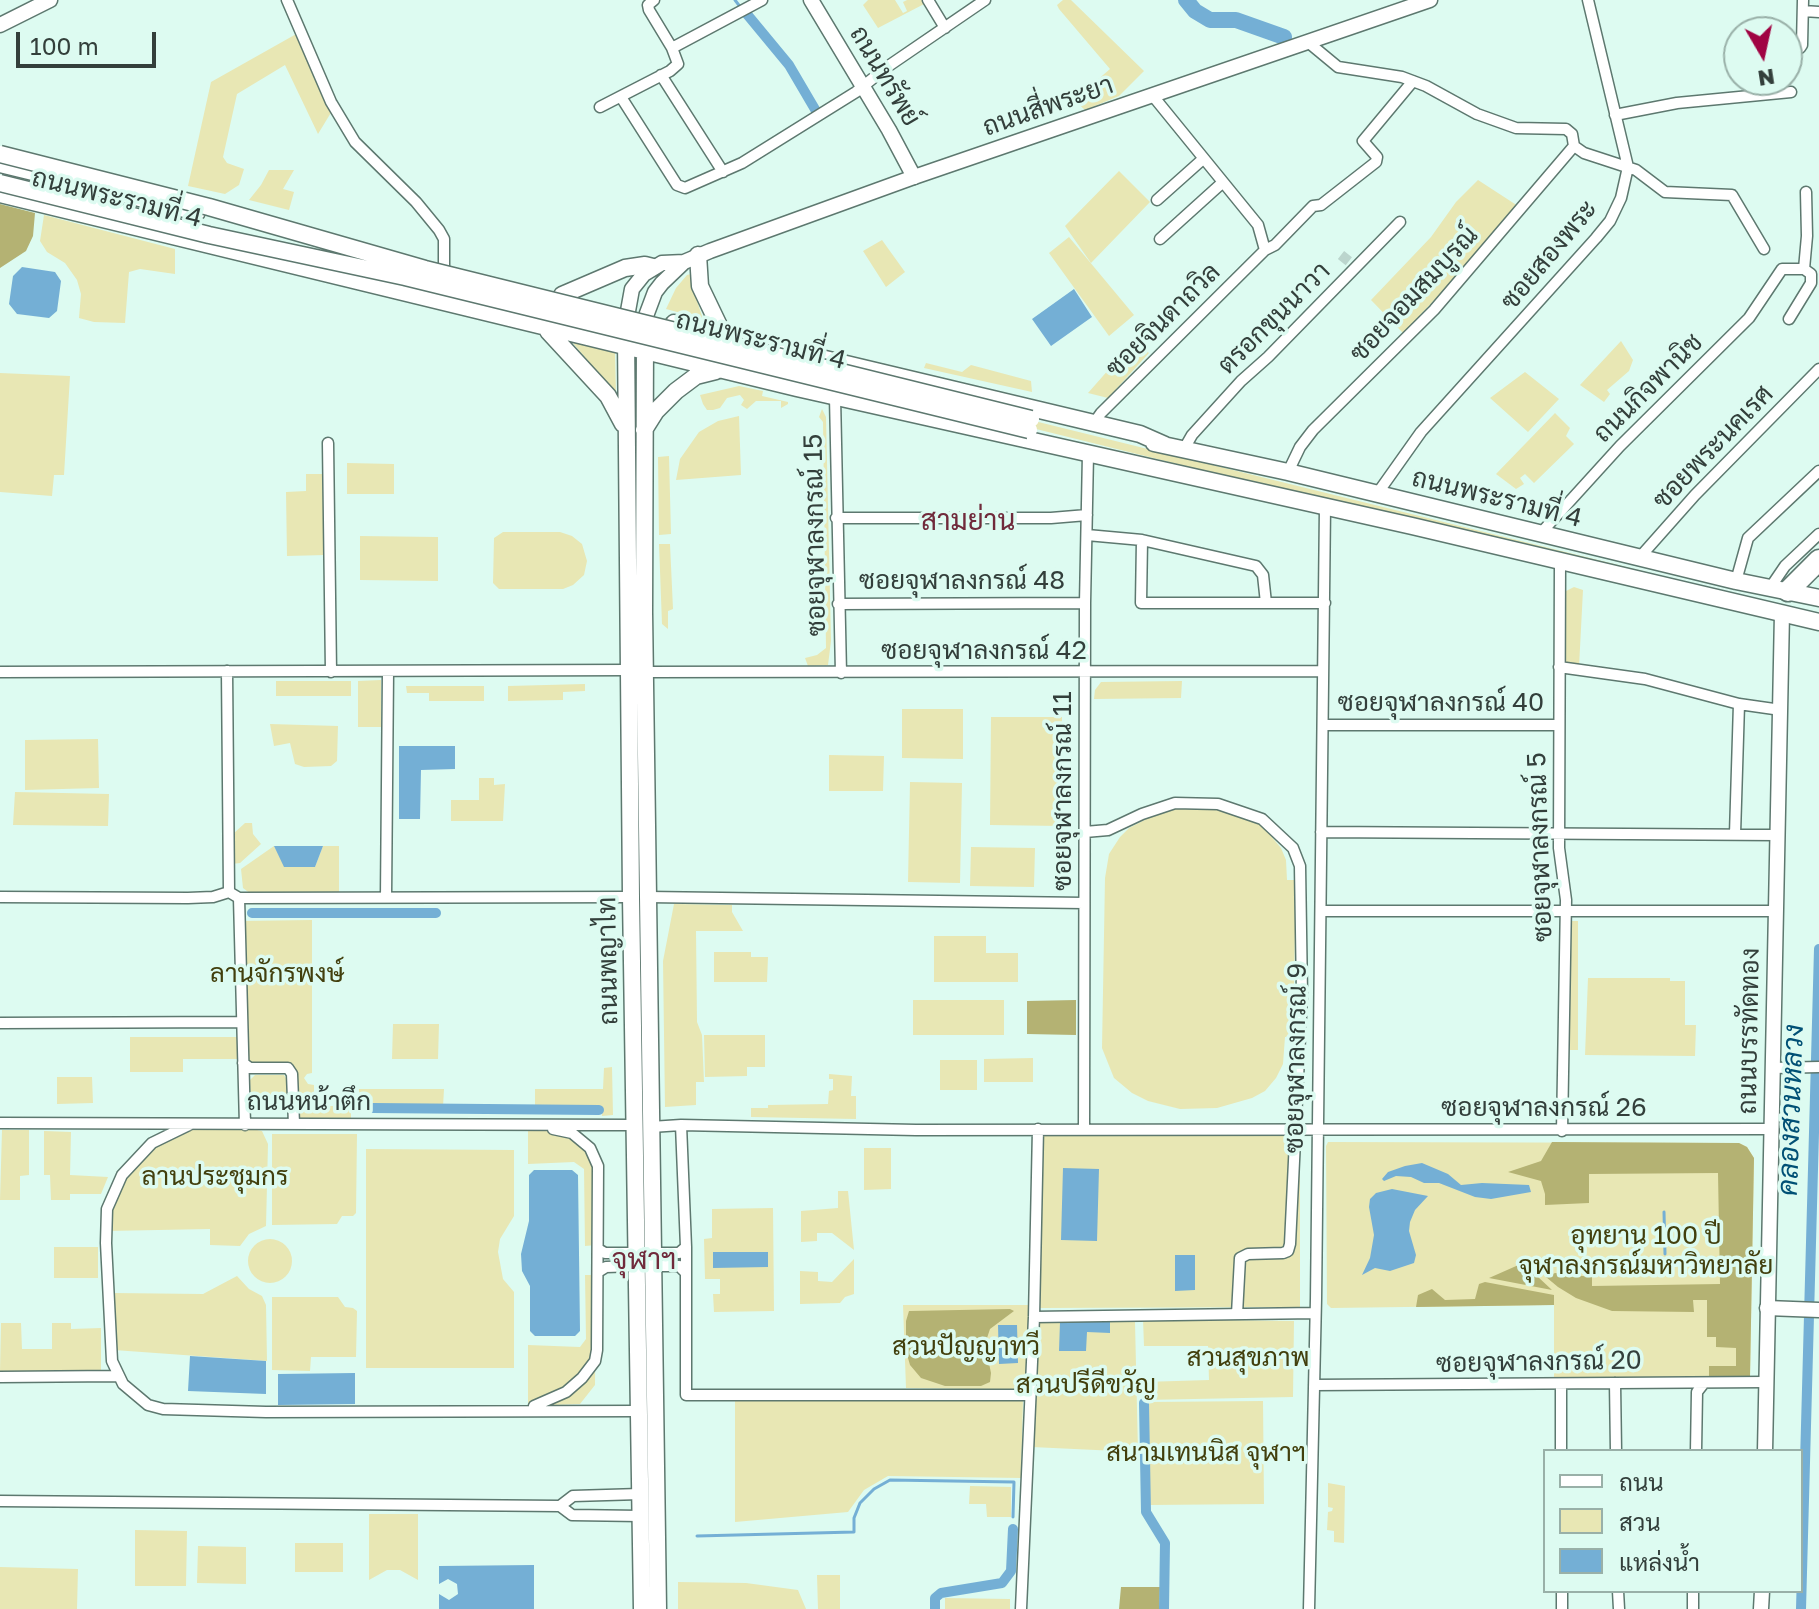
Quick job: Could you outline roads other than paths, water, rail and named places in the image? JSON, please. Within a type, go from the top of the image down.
[{"type":"highway","points":[[1779,590],[1819,560]]},
{"type":"main road","points":[[0,25],[50,0]]},
{"type":"main road","name":"ถนนทรัพย์","points":[[811,0],[914,177]]},
{"type":"main road","name":"ถนนสี่พระยา","points":[[653,267],[691,259],[914,177],[1430,0]]},
{"type":"main road","name":"ถนนพระรามที่ 4","points":[[0,159],[226,225],[335,263],[409,295]]},
{"type":"main road","name":"ถนนพระรามที่ 4","points":[[0,159],[1140,434],[1165,445]]},
{"type":"main road","name":"ถนนพระรามที่ 4","points":[[0,159],[209,207],[425,269],[1030,424],[1184,476]]},
{"type":"main road","name":"ถนนพระรามที่ 4","points":[[0,175],[226,225],[417,260]]},
{"type":"main road","name":"ถนนพระรามที่ 4","points":[[0,183],[209,235],[405,277],[1030,424],[1184,449],[1736,581],[1819,598]]},
{"type":"main road","name":"ถนนพระรามที่ 4","points":[[0,194],[835,397],[1819,622]]},
{"type":"main road","points":[[691,259],[723,334]]},
{"type":"main road","name":"ถนนสี่พระยา","points":[[646,316],[655,292],[691,259]]},
{"type":"main road","points":[[562,295],[625,268],[653,267]]},
{"type":"main road","points":[[628,311],[636,283],[653,267]]},
{"type":"main road","name":"ถนนพญาไท","points":[[628,311],[625,429],[637,671]]},
{"type":"main road","name":"ถนนพญาไท","points":[[646,316],[637,671],[639,897],[635,1126],[644,1259],[658,1609]]},
{"type":"main road","points":[[544,328],[608,396],[625,429]]},
{"type":"main road","points":[[802,389],[790,377],[787,367],[791,360],[809,356]]},
{"type":"main road","points":[[643,432],[656,411],[686,383],[705,372],[726,370]]},
{"type":"main road","points":[[1779,590],[1782,613]]},
{"type":"main road","name":"ถนนบรรทัดทอง","points":[[1765,1449],[1782,613]]},
{"type":"main road","name":"ถนนพญาไท","points":[[642,1609],[639,1411],[644,1259]]},
{"type":"main road","points":[[1767,1308],[1814,1309]]},
{"type":"street","points":[[287,0],[331,102],[355,142],[439,230],[444,239],[444,267]]},
{"type":"street","points":[[600,107],[678,64],[649,10],[648,5],[654,0]]},
{"type":"street","points":[[672,48],[762,0]]},
{"type":"street","points":[[928,0],[945,28]]},
{"type":"street","points":[[621,97],[680,188],[685,188],[742,163],[863,86],[985,0]]},
{"type":"street","name":"ซอยสองพระ","points":[[1377,494],[1421,432],[1581,257],[1610,221],[1621,198],[1628,167],[1588,0]]},
{"type":"street","points":[[1803,5],[1819,12]]},
{"type":"street","points":[[1309,43],[1338,67],[1394,74],[1477,114],[1516,128],[1566,129],[1572,134],[1574,146],[1595,158],[1628,167],[1670,194],[1732,195],[1764,249]]},
{"type":"street","points":[[661,75],[723,172]]},
{"type":"street","name":"ซอยจินดาถวิล","points":[[1094,423],[1265,250],[1275,245],[1313,206],[1321,205],[1376,162],[1377,157],[1363,141],[1413,81]]},
{"type":"street","points":[[1153,96],[1258,225],[1265,250]]},
{"type":"street","points":[[1615,115],[1737,96]]},
{"type":"street","name":"ซอยจอมสมบูรณ์","points":[[1288,472],[1300,447],[1313,430],[1434,310],[1574,146]]},
{"type":"street","points":[[1157,200],[1203,159]]},
{"type":"street","points":[[1160,239],[1222,183]]},
{"type":"street","points":[[1789,319],[1811,283],[1811,274],[1804,269],[1806,192]]},
{"type":"street","name":"ตรอกขุนนาวา","points":[[1184,449],[1192,435],[1241,381],[1400,222]]},
{"type":"street","name":"ถนนกิจพานิช","points":[[1540,534],[1620,446],[1749,318],[1782,269],[1804,269]]},
{"type":"street","name":"ซอยพระนคเรศ","points":[[1640,557],[1695,495],[1819,369]]},
{"type":"street","name":"ซอยจุฬาลงกรณ์ 15","points":[[835,397],[841,673]]},
{"type":"street","points":[[328,443],[331,672]]},
{"type":"street","name":"ซอยจุฬาลงกรณ์ 11","points":[[1084,1129],[1088,454]]},
{"type":"street","points":[[1736,581],[1748,538],[1818,475]]},
{"type":"street","name":"ซอยจุฬาลงกรณ์ 9","points":[[1309,1609],[1325,507]]},
{"type":"street","points":[[836,518],[1051,518],[1087,515]]},
{"type":"street","points":[[1779,590],[1785,566],[1819,534]]},
{"type":"street","points":[[1087,535],[1142,540],[1256,566],[1263,575],[1266,603]]},
{"type":"street","points":[[1142,540],[1141,603],[1325,603]]},
{"type":"street","name":"ซอยจุฬาลงกรณ์ 5","points":[[1560,562],[1560,834],[1566,910],[1562,1131]]},
{"type":"street","name":"ซอยจุฬาลงกรณ์ 48","points":[[838,604],[1085,603]]},
{"type":"street","points":[[1559,667],[1645,679],[1739,704],[1781,710]]},
{"type":"street","points":[[227,671],[229,892]]},
{"type":"street","name":"ซอยจุฬาลงกรณ์ 42","points":[[0,672],[1323,671]]},
{"type":"street","points":[[386,897],[388,672]]},
{"type":"street","points":[[1735,834],[1739,704]]},
{"type":"street","name":"ซอยจุฬาลงกรณ์ 40","points":[[1323,725],[1559,725]]},
{"type":"street","points":[[1085,832],[1108,830],[1175,803],[1201,802],[1236,808],[1262,819],[1293,848],[1300,866],[1302,995],[1290,1248],[1283,1253],[1248,1254],[1240,1258],[1237,1314]]},
{"type":"street","points":[[1321,832],[1778,835]]},
{"type":"street","points":[[0,897],[188,898],[213,897],[229,892],[239,898],[639,897],[1084,903]]},
{"type":"street","points":[[239,898],[245,1125]]},
{"type":"street","points":[[1321,911],[1776,911]]},
{"type":"street","points":[[0,1023],[241,1022]]},
{"type":"street","points":[[243,1063],[250,1068],[288,1068],[292,1074],[294,1124]]},
{"type":"street","points":[[1772,1068],[1815,1067]]},
{"type":"street","name":"ถนนหน้าตึก","points":[[0,1123],[1038,1129]]},
{"type":"street","points":[[191,1124],[152,1143],[122,1175],[107,1209],[110,1348],[117,1376],[132,1394],[148,1405],[163,1409],[266,1412],[639,1411]]},
{"type":"street","points":[[525,1124],[572,1133],[590,1148],[598,1166],[598,1272],[595,1361],[566,1392],[525,1410]]},
{"type":"street","points":[[681,1125],[686,1247],[686,1395],[1030,1395]]},
{"type":"street","points":[[1021,1609],[1034,1317],[1038,1129]]},
{"type":"street","name":"ซอยจุฬาลงกรณ์ 26","points":[[1038,1129],[1771,1129]]},
{"type":"street","points":[[598,1272],[606,1267],[679,1253],[686,1247]]},
{"type":"street","points":[[598,1249],[605,1253],[679,1266],[686,1273]]},
{"type":"street","points":[[1034,1317],[1315,1313]]},
{"type":"street","points":[[0,1377],[117,1376]]},
{"type":"street","name":"ซอยจุฬาลงกรณ์ 20","points":[[1314,1385],[1766,1382]]},
{"type":"street","points":[[1615,1383],[1616,1449]]},
{"type":"street","points":[[1696,1449],[1697,1392],[1704,1383]]},
{"type":"street","points":[[1561,1384],[1561,1449]]},
{"type":"street","points":[[560,1506],[573,1496],[640,1494]]},
{"type":"street","points":[[0,1501],[560,1506],[572,1515],[640,1516]]},
{"type":"water","points":[[22,267],[55,272],[61,281],[57,311],[49,318],[17,314],[9,304],[13,276]]},
{"type":"water","points":[[1074,289],[1092,317],[1051,346],[1032,319]]},
{"type":"water","points":[[399,746],[455,746],[455,769],[421,770],[420,819],[399,819]]},
{"type":"water","points":[[274,846],[323,846],[315,867],[284,867]]},
{"type":"water","points":[[1422,1163],[1448,1174],[1461,1185],[1529,1185],[1531,1192],[1491,1199],[1411,1177],[1382,1179],[1388,1172]]},
{"type":"water","points":[[1063,1168],[1099,1169],[1097,1241],[1061,1240]]},
{"type":"water","points":[[534,1170],[572,1170],[578,1175],[580,1331],[575,1336],[535,1336],[530,1331],[530,1286],[522,1271],[521,1254],[529,1221],[529,1175]]},
{"type":"water","points":[[1392,1189],[1428,1196],[1415,1210],[1410,1222],[1409,1231],[1416,1255],[1414,1263],[1390,1271],[1375,1268],[1362,1275],[1370,1258],[1374,1235],[1370,1199],[1376,1193]]},
{"type":"water","points":[[713,1252],[768,1252],[768,1267],[713,1268]]},
{"type":"water","points":[[1175,1255],[1195,1255],[1195,1290],[1175,1291]]},
{"type":"water","points":[[1060,1322],[1110,1322],[1110,1333],[1087,1332],[1086,1351],[1059,1351]]},
{"type":"water","points":[[998,1325],[1017,1325],[1018,1363],[999,1364]]},
{"type":"water","points":[[190,1356],[266,1361],[266,1394],[188,1391]]},
{"type":"water","points":[[355,1373],[355,1404],[278,1405],[278,1374]]},
{"type":"water","points":[[534,1565],[534,1609],[439,1609],[439,1594],[449,1600],[458,1594],[457,1584],[448,1579],[439,1584],[439,1566]]},
{"type":"waterway","points":[[735,0],[741,8]]},
{"type":"waterway","points":[[1186,0],[1195,11],[1210,20],[1236,20],[1284,37]]},
{"type":"waterway","points":[[746,13],[789,65],[816,111]]},
{"type":"waterway","points":[[252,913],[436,913]]},
{"type":"waterway","name":"คลองสวนหลวง","points":[[1803,1536],[1819,949]]},
{"type":"waterway","points":[[373,1108],[599,1110]]},
{"type":"waterway","points":[[1664,1212],[1665,1254]]},
{"type":"waterway","points":[[1144,1403],[1146,1512],[1165,1543],[1164,1609]]},
{"type":"waterway","points":[[697,1536],[854,1532],[854,1518],[860,1503],[874,1489],[890,1480],[1014,1482],[1013,1517]]},
{"type":"waterway","points":[[935,1609],[935,1598],[941,1593],[1002,1583],[1011,1571],[1013,1529]]},
{"type":"waterway","name":"คลองสวนหลวง","points":[[1801,1593],[1801,1609]]},
{"type":"tunnel","points":[[1341,255],[1356,267]]},
{"type":"district","name":"สามย่าน","points":[[968,521]]},
{"type":"district","name":"จุฬาฯ","points":[[644,1260]]},
{"type":"park label","name":"ลานจักรพงษ์","points":[[277,974]]},
{"type":"park label","name":"ลานประชุมกร","points":[[215,1177]]},
{"type":"park label","name":"อุทยาน 100 ปี จุฬาลงกรณ์มหาวิทยาลัย","points":[[1646,1251]]},
{"type":"park label","name":"สวนปัญญาทวี","points":[[966,1347]]},
{"type":"park label","name":"สวนสุขภาพ","points":[[1248,1358]]},
{"type":"park label","name":"สวนปรีดีขวัญ","points":[[1086,1385]]},
{"type":"park label","name":"สนามเทนนิส จุฬาฯ","points":[[1206,1453]]}]
